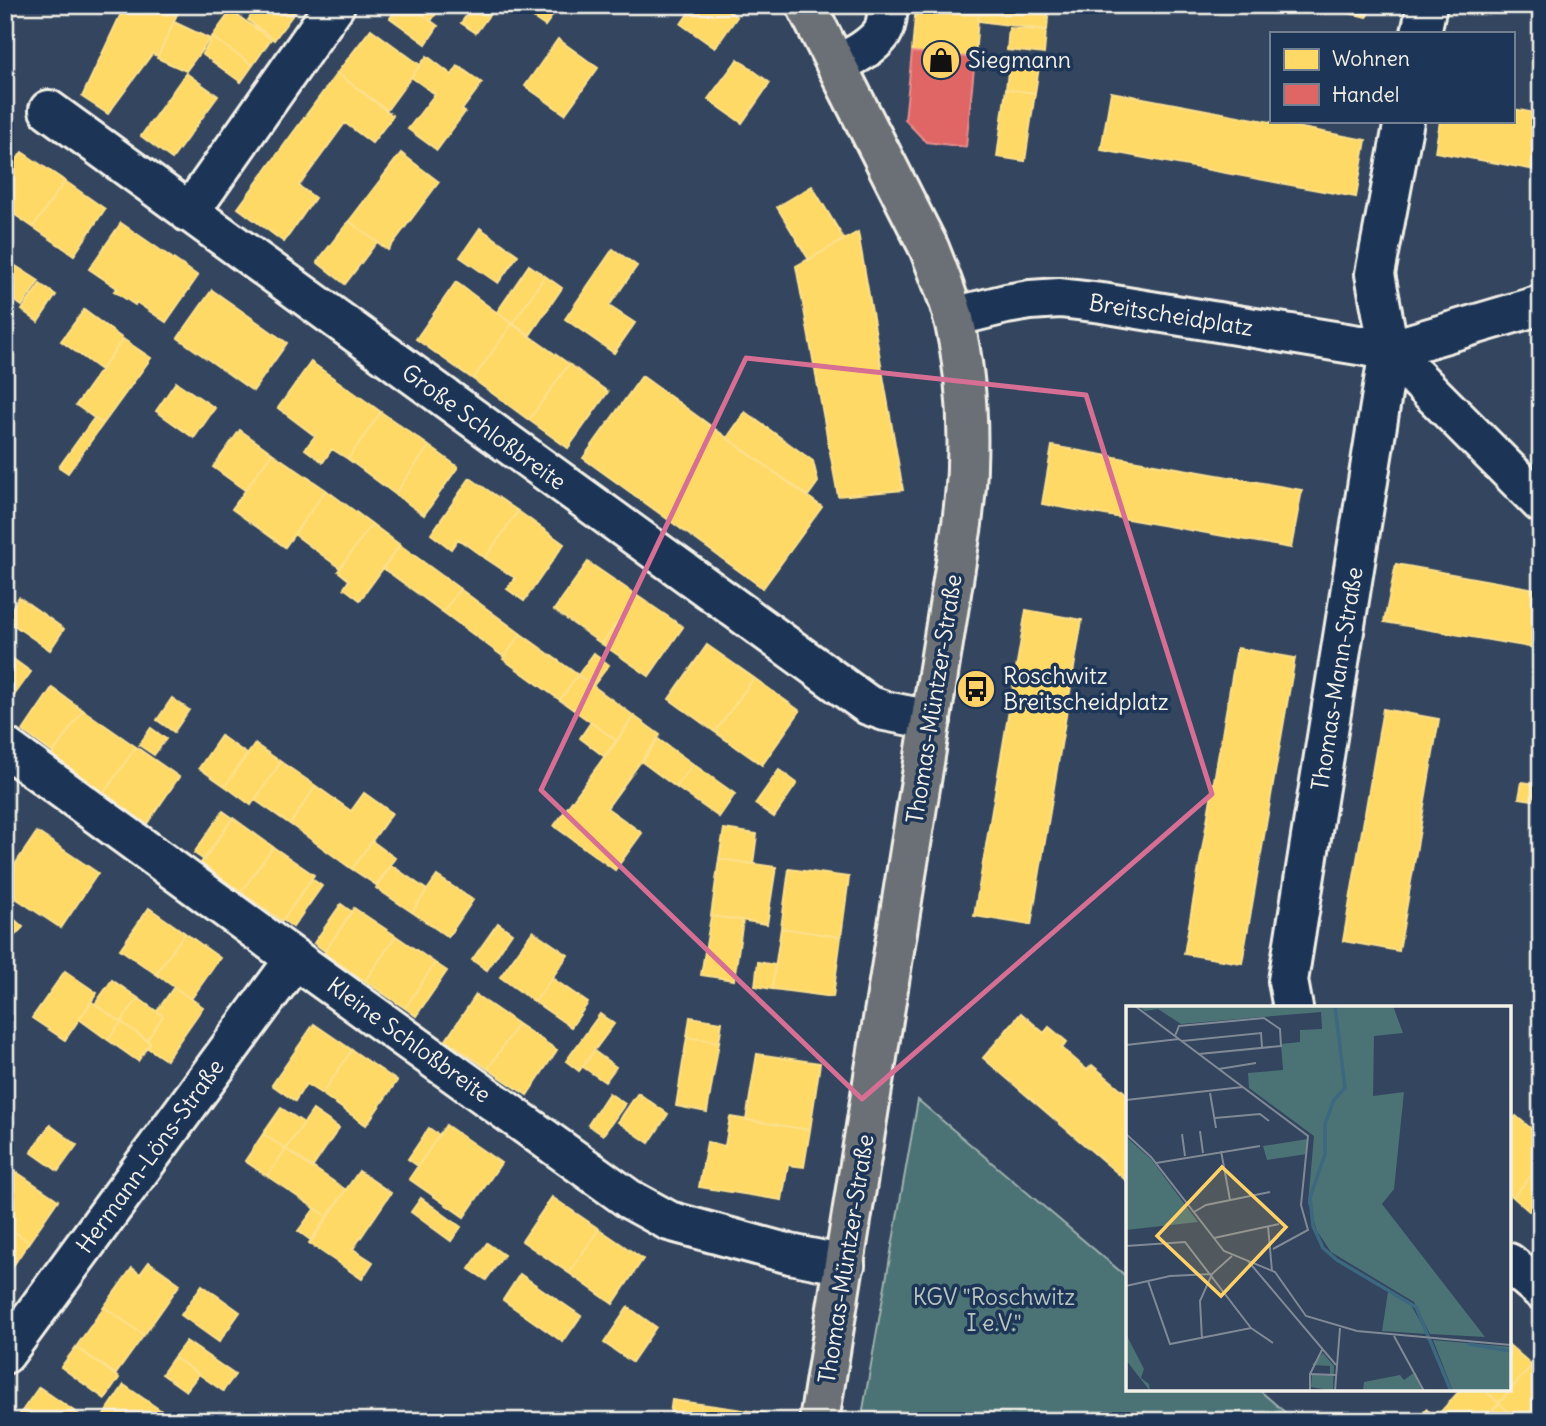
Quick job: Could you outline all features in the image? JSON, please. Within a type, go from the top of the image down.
[{"type":"main road","name":"Thomas-Müntzer-Straße","points":[[806,5],[929,248],[942,282],[953,317],[963,368],[968,467],[962,524],[820,1421]]},
{"type":"street","points":[[188,213],[335,5]]},
{"type":"street","points":[[836,65],[856,56],[882,32],[888,5]]},
{"type":"street","points":[[1421,32],[1427,5]]},
{"type":"street","name":"Große Schloßbreite","points":[[49,110],[868,705],[931,720]]},
{"type":"street","name":"Thomas-Mann-Straße","points":[[1293,1006],[1288,981],[1389,350],[1376,274],[1404,122]]},
{"type":"street","name":"Breitscheidplatz","points":[[953,317],[1006,304],[1060,299],[1116,305],[1389,350]]},
{"type":"street","points":[[1541,305],[1389,350],[1541,503]]},
{"type":"street","name":"Kleine Schloßbreite","points":[[5,747],[629,1199],[668,1222],[790,1254],[845,1265]]},
{"type":"street","name":"Hermann-Löns-Straße","points":[[5,1354],[295,958]]},
{"type":"street","points":[[1511,1265],[1541,1290]]},
{"type":"highlighted area","points":[[746,358],[1086,395],[1212,794],[862,1099],[541,790]]},
{"type":"green space","name":"KGV \"Roschwitz I e.V.\"","points":[[918,1100],[1126,1276],[1126,1391],[1260,1391],[1295,1421],[861,1421]]},
{"type":"building: Wohnen","points":[[125,5],[168,5],[179,10],[158,56],[152,54],[108,114],[82,97]]},
{"type":"building: Wohnen","points":[[259,5],[300,5],[274,40],[248,20]]},
{"type":"building: Wohnen","points":[[399,5],[409,5],[438,26],[426,44],[390,18]]},
{"type":"building: Wohnen","points":[[409,5],[440,5],[441,6],[431,21]]},
{"type":"building: Wohnen","points":[[474,5],[491,5],[494,8],[476,33],[461,23]]},
{"type":"building: Wohnen","points":[[531,5],[560,5],[545,26],[526,13]]},
{"type":"building: Wohnen","points":[[694,5],[721,5],[737,17],[715,48],[681,24]]},
{"type":"building: Wohnen","points":[[916,5],[979,5],[975,58],[912,52]]},
{"type":"building: Wohnen","points":[[979,5],[1049,5],[1047,30],[978,21]]},
{"type":"building: Wohnen","points":[[1332,5],[1370,5],[1367,17],[1331,9]]},
{"type":"building: Wohnen","points":[[231,11],[271,39],[253,65],[212,37]]},
{"type":"building: Wohnen","points":[[174,22],[210,39],[186,71],[157,58]]},
{"type":"building: Wohnen","points":[[1009,28],[1046,31],[1044,54],[1007,50]]},
{"type":"building: Wohnen","points":[[371,29],[420,65],[387,110],[337,73]]},
{"type":"building: Wohnen","points":[[213,38],[253,65],[241,82],[202,54]]},
{"type":"building: Wohnen","points":[[558,39],[598,68],[565,114],[525,86]]},
{"type":"building: Wohnen","points":[[427,56],[452,75],[458,66],[482,83],[437,150],[408,129],[435,94],[411,77]]},
{"type":"building: Wohnen","points":[[738,59],[770,83],[742,123],[708,99]]},
{"type":"building: Wohnen","points":[[1009,63],[1039,67],[1035,93],[1006,89]]},
{"type":"building: Wohnen","points":[[186,73],[218,96],[172,159],[141,136]]},
{"type":"building: Wohnen","points":[[337,73],[393,116],[372,143],[345,123],[299,186],[315,198],[284,242],[238,208]]},
{"type":"building: Wohnen","points":[[1006,89],[1035,93],[1025,161],[997,157]]},
{"type":"building: Wohnen","points":[[1111,92],[1366,140],[1356,197],[1101,150]]},
{"type":"building: Wohnen","points":[[1514,109],[1541,114],[1541,171],[1435,152],[1440,122],[1514,122]]},
{"type":"building: Wohnen","points":[[22,152],[65,181],[33,227],[5,208],[5,177]]},
{"type":"building: Wohnen","points":[[401,153],[439,182],[388,250],[349,221]]},
{"type":"building: Wohnen","points":[[65,181],[105,209],[74,255],[33,227]]},
{"type":"building: Wohnen","points":[[812,186],[844,239],[809,260],[777,207]]},
{"type":"building: Wohnen","points":[[349,221],[377,242],[345,284],[317,262]]},
{"type":"building: Wohnen","points":[[121,223],[198,276],[166,322],[114,291],[117,288],[89,269]]},
{"type":"building: Wohnen","points":[[480,228],[518,255],[498,283],[460,257]]},
{"type":"building: Wohnen","points":[[858,232],[903,490],[838,496],[796,266]]},
{"type":"building: Wohnen","points":[[613,249],[637,266],[609,306],[635,323],[614,353],[565,319]]},
{"type":"building: Wohnen","points":[[8,261],[39,281],[22,306],[5,295],[5,265]]},
{"type":"building: Wohnen","points":[[529,265],[545,276],[513,323],[497,312]]},
{"type":"building: Wohnen","points":[[545,276],[562,288],[530,335],[513,323]]},
{"type":"building: Wohnen","points":[[456,282],[512,324],[473,379],[416,339]]},
{"type":"building: Wohnen","points":[[40,284],[56,295],[38,322],[22,310]]},
{"type":"building: Wohnen","points":[[212,290],[287,343],[253,391],[178,338]]},
{"type":"building: Wohnen","points":[[84,310],[123,339],[101,370],[61,341]]},
{"type":"building: Wohnen","points":[[512,324],[569,364],[529,420],[473,379]]},
{"type":"building: Wohnen","points":[[123,339],[151,358],[103,424],[76,405]]},
{"type":"building: Wohnen","points":[[311,362],[381,412],[348,459],[332,449],[323,462],[305,449],[315,436],[278,408]]},
{"type":"building: Wohnen","points":[[569,364],[608,392],[568,448],[529,420]]},
{"type":"building: Wohnen","points":[[642,376],[822,507],[763,588],[583,458]]},
{"type":"building: Wohnen","points":[[176,382],[215,408],[194,438],[156,411]]},
{"type":"building: Wohnen","points":[[381,412],[429,446],[395,494],[348,459]]},
{"type":"building: Wohnen","points":[[745,412],[813,461],[818,482],[808,496],[727,438]]},
{"type":"building: Wohnen","points":[[94,418],[103,424],[68,473],[59,467]]},
{"type":"building: Wohnen","points":[[240,430],[272,453],[245,490],[213,467]]},
{"type":"building: Wohnen","points":[[429,446],[458,467],[424,515],[395,494]]},
{"type":"building: Wohnen","points":[[1052,446],[1302,490],[1291,548],[1042,504]]},
{"type":"building: Wohnen","points":[[272,453],[326,490],[285,547],[232,509]]},
{"type":"building: Wohnen","points":[[470,478],[518,511],[485,558],[458,539],[451,549],[431,534]]},
{"type":"building: Wohnen","points":[[326,490],[372,524],[340,568],[294,534]]},
{"type":"building: Wohnen","points":[[518,511],[564,544],[524,601],[507,589],[515,578],[485,558]]},
{"type":"building: Wohnen","points":[[372,524],[400,545],[360,600],[344,588],[349,580],[338,571]]},
{"type":"building: Wohnen","points":[[400,545],[460,589],[443,612],[383,568]]},
{"type":"building: Wohnen","points":[[588,562],[636,595],[602,644],[554,610]]},
{"type":"building: Wohnen","points":[[1396,564],[1541,590],[1541,649],[1384,622]]},
{"type":"building: Wohnen","points":[[460,589],[521,634],[504,657],[443,612]]},
{"type":"building: Wohnen","points":[[636,595],[683,627],[649,676],[602,644]]},
{"type":"building: Wohnen","points":[[19,597],[64,629],[50,650],[5,619]]},
{"type":"building: Wohnen","points":[[1026,610],[1082,620],[1031,925],[974,916]]},
{"type":"building: Wohnen","points":[[521,634],[578,675],[560,700],[503,659]]},
{"type":"building: Wohnen","points":[[707,645],[754,678],[715,732],[669,699]]},
{"type":"building: Wohnen","points":[[1237,648],[1295,658],[1242,963],[1184,954]]},
{"type":"building: Wohnen","points":[[5,653],[31,672],[5,708]]},
{"type":"building: Wohnen","points":[[594,653],[609,665],[593,686],[578,675]]},
{"type":"building: Wohnen","points":[[578,675],[634,716],[617,741],[560,700]]},
{"type":"building: Wohnen","points":[[754,678],[800,711],[762,765],[715,732]]},
{"type":"building: Wohnen","points":[[52,688],[83,710],[53,753],[23,731]]},
{"type":"building: Wohnen","points":[[172,698],[189,710],[174,732],[157,720]]},
{"type":"building: Wohnen","points":[[1383,709],[1439,719],[1399,951],[1343,941]]},
{"type":"building: Wohnen","points":[[83,710],[136,747],[103,794],[50,758]]},
{"type":"building: Wohnen","points":[[634,716],[660,735],[607,808],[642,833],[615,870],[554,826]]},
{"type":"building: Wohnen","points":[[591,722],[617,741],[605,757],[580,738]]},
{"type":"building: Wohnen","points":[[151,728],[166,739],[154,755],[139,745]]},
{"type":"building: Wohnen","points":[[221,736],[247,754],[225,786],[199,768]]},
{"type":"building: Wohnen","points":[[658,739],[693,764],[676,787],[642,762]]},
{"type":"building: Wohnen","points":[[255,744],[281,762],[251,805],[225,786]]},
{"type":"building: Wohnen","points":[[136,747],[179,777],[146,825],[103,794]]},
{"type":"building: Wohnen","points":[[281,762],[316,786],[290,824],[255,800]]},
{"type":"building: Wohnen","points":[[693,764],[735,794],[719,817],[676,787]]},
{"type":"building: Wohnen","points":[[779,770],[797,783],[774,817],[755,804]]},
{"type":"building: Wohnen","points":[[1522,782],[1536,784],[1533,800],[1519,798]]},
{"type":"building: Wohnen","points":[[316,786],[351,811],[364,793],[392,813],[352,869],[290,824]]},
{"type":"building: Wohnen","points":[[223,811],[233,818],[204,860],[194,853]]},
{"type":"building: Wohnen","points":[[233,818],[273,847],[241,892],[201,863]]},
{"type":"building: Wohnen","points":[[724,829],[757,834],[753,864],[719,859]]},
{"type":"building: Wohnen","points":[[37,832],[98,873],[61,928],[5,891],[5,879]]},
{"type":"building: Wohnen","points":[[372,841],[395,858],[376,885],[352,869]]},
{"type":"building: Wohnen","points":[[273,847],[314,875],[282,921],[241,892]]},
{"type":"building: Wohnen","points":[[719,859],[776,867],[767,924],[711,916]]},
{"type":"building: Wohnen","points":[[391,865],[427,890],[412,912],[376,888]]},
{"type":"building: Wohnen","points":[[789,869],[849,877],[841,937],[781,928]]},
{"type":"building: Wohnen","points":[[437,876],[473,900],[448,937],[412,912]]},
{"type":"building: Wohnen","points":[[312,879],[322,886],[293,927],[283,920]]},
{"type":"building: Wohnen","points":[[341,904],[352,912],[325,951],[314,943]]},
{"type":"building: Wohnen","points":[[149,908],[185,933],[156,974],[120,949]]},
{"type":"building: Wohnen","points":[[354,908],[396,936],[365,981],[324,953]]},
{"type":"building: Wohnen","points":[[5,911],[23,927],[5,946]]},
{"type":"building: Wohnen","points":[[711,916],[743,920],[734,980],[701,975]]},
{"type":"building: Wohnen","points":[[498,923],[512,933],[487,970],[472,960]]},
{"type":"building: Wohnen","points":[[781,928],[841,937],[833,997],[772,989]]},
{"type":"building: Wohnen","points":[[533,931],[568,955],[535,1002],[500,977]]},
{"type":"building: Wohnen","points":[[185,933],[220,958],[191,999],[156,974]]},
{"type":"building: Wohnen","points":[[396,936],[435,963],[405,1008],[365,981]]},
{"type":"building: Wohnen","points":[[758,962],[775,965],[772,989],[755,986]]},
{"type":"building: Wohnen","points":[[435,963],[447,971],[416,1016],[405,1008]]},
{"type":"building: Wohnen","points":[[65,971],[97,993],[65,1040],[32,1018]]},
{"type":"building: Wohnen","points":[[552,978],[588,1003],[571,1027],[535,1002]]},
{"type":"building: Wohnen","points":[[112,980],[138,998],[121,1022],[95,1004]]},
{"type":"building: Wohnen","points":[[174,987],[203,1007],[166,1060],[148,1048],[150,1043],[147,1040],[163,1016],[157,1011]]},
{"type":"building: Wohnen","points":[[476,995],[518,1024],[488,1069],[446,1040]]},
{"type":"building: Wohnen","points":[[138,998],[163,1016],[147,1040],[121,1022]]},
{"type":"building: Wohnen","points":[[92,1002],[121,1022],[108,1040],[79,1019]]},
{"type":"building: Wohnen","points":[[1021,1013],[1044,1033],[1049,1027],[1067,1042],[1062,1048],[1087,1070],[1092,1065],[1126,1093],[1126,1180],[983,1058]]},
{"type":"building: Wohnen","points":[[600,1014],[614,1024],[579,1071],[566,1061]]},
{"type":"building: Wohnen","points":[[690,1017],[722,1022],[719,1042],[687,1037]]},
{"type":"building: Wohnen","points":[[121,1022],[150,1043],[138,1061],[108,1040]]},
{"type":"building: Wohnen","points":[[314,1024],[352,1050],[322,1094],[306,1084],[295,1101],[272,1085]]},
{"type":"building: Wohnen","points":[[518,1024],[557,1050],[527,1095],[488,1069]]},
{"type":"building: Wohnen","points":[[687,1037],[719,1042],[707,1112],[676,1106]]},
{"type":"building: Wohnen","points":[[352,1050],[397,1081],[366,1125],[322,1094]]},
{"type":"building: Wohnen","points":[[594,1051],[616,1067],[605,1082],[583,1067]]},
{"type":"building: Wohnen","points":[[757,1054],[820,1063],[810,1130],[746,1120]]},
{"type":"building: Wohnen","points":[[609,1093],[625,1104],[603,1135],[588,1125]]},
{"type":"building: Wohnen","points":[[638,1093],[668,1114],[649,1143],[618,1122]]},
{"type":"building: Wohnen","points":[[281,1108],[304,1123],[286,1149],[263,1134]]},
{"type":"building: Wohnen","points":[[313,1110],[339,1128],[312,1168],[286,1149]]},
{"type":"building: Wohnen","points":[[1516,1116],[1541,1137],[1541,1164],[1513,1197],[1511,1196],[1511,1122]]},
{"type":"building: Wohnen","points":[[730,1117],[810,1130],[804,1167],[788,1165],[782,1200],[699,1187],[707,1142],[725,1146]]},
{"type":"building: Wohnen","points":[[50,1125],[77,1145],[58,1171],[31,1152]]},
{"type":"building: Wohnen","points":[[446,1125],[501,1163],[464,1217],[409,1179]]},
{"type":"building: Wohnen","points":[[429,1128],[439,1135],[418,1166],[408,1159]]},
{"type":"building: Wohnen","points":[[263,1134],[286,1149],[267,1176],[245,1161]]},
{"type":"building: Wohnen","points":[[286,1149],[346,1190],[328,1217],[267,1176]]},
{"type":"building: Wohnen","points":[[1541,1164],[1541,1197],[1529,1211],[1513,1197]]},
{"type":"building: Wohnen","points":[[15,1171],[58,1200],[29,1242],[5,1225],[5,1186]]},
{"type":"building: Wohnen","points":[[359,1171],[391,1193],[353,1249],[373,1262],[362,1279],[309,1243]]},
{"type":"building: Wohnen","points":[[552,1197],[599,1229],[569,1273],[522,1241]]},
{"type":"building: Wohnen","points":[[421,1198],[461,1227],[451,1241],[411,1212]]},
{"type":"building: Wohnen","points":[[315,1208],[328,1217],[312,1241],[298,1231]]},
{"type":"building: Wohnen","points":[[5,1225],[29,1242],[5,1278]]},
{"type":"building: Wohnen","points":[[599,1229],[643,1259],[613,1304],[569,1273]]},
{"type":"building: Wohnen","points":[[487,1243],[504,1255],[486,1280],[469,1269]]},
{"type":"building: Wohnen","points":[[149,1262],[180,1284],[144,1335],[104,1307],[132,1268],[140,1274]]},
{"type":"building: Wohnen","points":[[520,1274],[581,1316],[563,1342],[503,1300]]},
{"type":"building: Wohnen","points":[[202,1285],[240,1312],[219,1342],[181,1315]]},
{"type":"building: Wohnen","points":[[104,1307],[144,1335],[116,1374],[76,1347]]},
{"type":"building: Wohnen","points":[[628,1307],[656,1327],[632,1362],[604,1343]]},
{"type":"building: Wohnen","points":[[186,1341],[235,1375],[223,1391],[174,1357]]},
{"type":"building: Wohnen","points":[[76,1347],[119,1378],[105,1399],[61,1367]]},
{"type":"building: Wohnen","points":[[1511,1347],[1532,1365],[1511,1389]]},
{"type":"building: Wohnen","points":[[174,1357],[199,1374],[186,1391],[162,1374]]},
{"type":"building: Wohnen","points":[[1532,1365],[1541,1373],[1541,1416],[1537,1421],[1519,1421],[1499,1403]]},
{"type":"building: Wohnen","points":[[124,1385],[176,1421],[100,1421]]},
{"type":"building: Wohnen","points":[[39,1387],[87,1420],[87,1421],[15,1421]]},
{"type":"building: Wohnen","points":[[1459,1391],[1485,1391],[1499,1403],[1484,1421],[1442,1421],[1437,1416]]},
{"type":"building: Wohnen","points":[[1485,1391],[1509,1391],[1499,1403]]},
{"type":"building: Wohnen","points":[[672,1400],[701,1404],[699,1421],[669,1421]]},
{"type":"building: Wohnen","points":[[1499,1403],[1517,1419],[1516,1421],[1484,1421]]},
{"type":"building: Wohnen","points":[[701,1404],[765,1413],[764,1421],[699,1421]]},
{"type":"building: Wohnen","points":[[1426,1409],[1440,1421],[1417,1421]]},
{"type":"building: Handel","points":[[912,52],[975,58],[966,147],[926,142],[905,120]]},
{"type":"place","name":"Siegmann","points":[[941,60]]},
{"type":"place","name":"Roschwitz Breitscheidplatz","points":[[976,689]]}]
